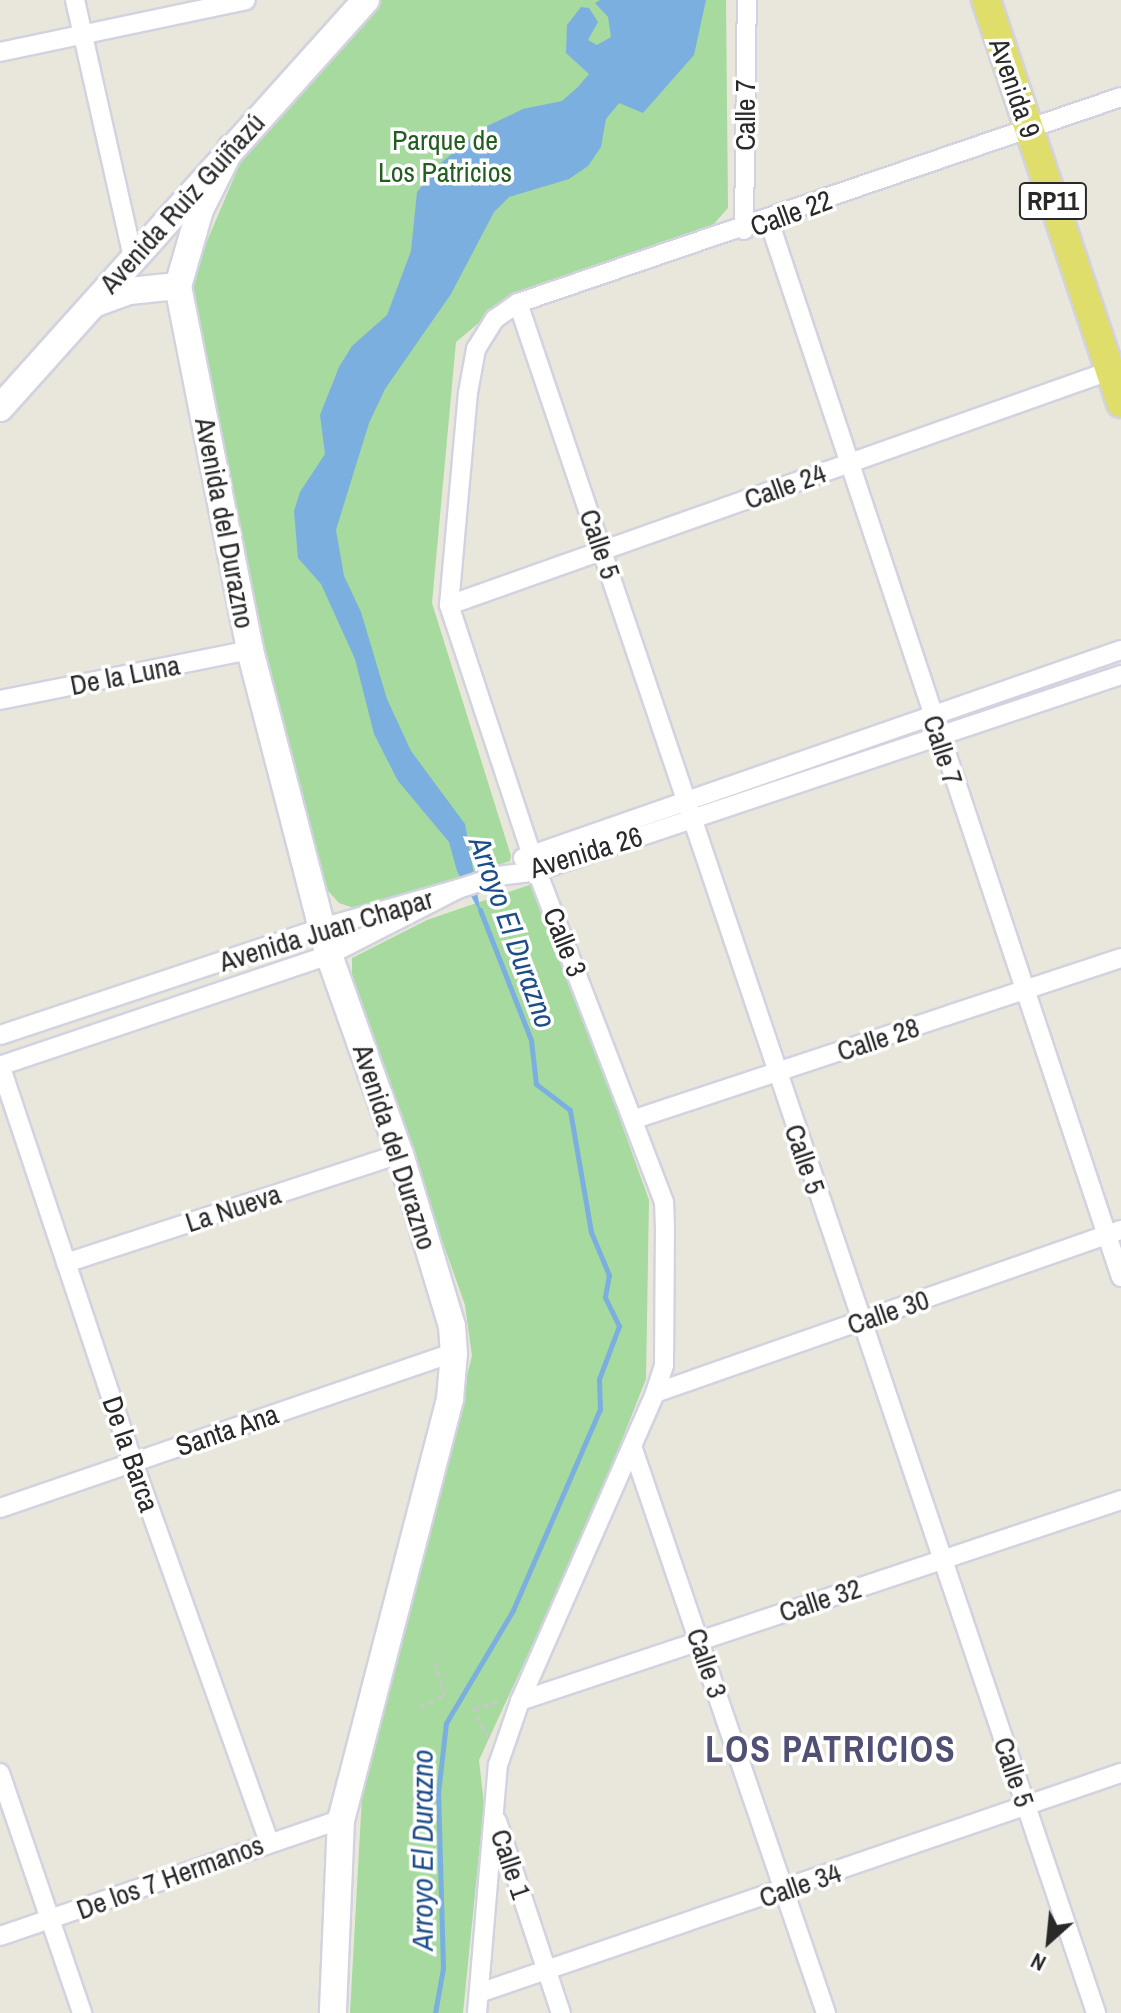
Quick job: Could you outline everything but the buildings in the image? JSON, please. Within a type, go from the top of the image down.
[{"type":"main road","name":"Avenida Ruiz Guiñazú","points":[[0,408],[366,0]]},
{"type":"main road","name":"Avenida 9","points":[[986,0],[1116,369],[1121,403]]},
{"type":"main road","points":[[92,305],[129,291],[178,286],[200,210],[231,148]]},
{"type":"main road","name":"Avenida del Durazno","points":[[178,286],[250,650],[329,955],[400,1154],[452,1326],[454,1353],[450,1399],[341,1819],[333,2013]]},
{"type":"street","points":[[75,0],[133,258]]},
{"type":"street","points":[[0,52],[246,0]]},
{"type":"street","name":"Calle 7","points":[[744,230],[747,0]]},
{"type":"street","name":"Calle 22","points":[[476,349],[495,319],[518,303],[744,230],[1121,97]]},
{"type":"street","name":"Calle 7","points":[[769,221],[1024,992],[1114,1233],[1121,1277]]},
{"type":"street","name":"Calle 5","points":[[518,303],[693,819],[775,1073],[1096,2013]]},
{"type":"street","name":"Calle 3","points":[[476,349],[449,605],[530,852],[635,1119],[664,1202],[664,1365],[633,1449],[826,2013]]},
{"type":"street","name":"Calle 24","points":[[449,605],[1116,369]]},
{"type":"street","name":"De la Luna","points":[[0,700],[250,650]]},
{"type":"street","name":"Avenida 26","points":[[498,876],[530,852],[1121,650]]},
{"type":"street","name":"Avenida 26","points":[[498,876],[537,871],[1121,675]]},
{"type":"street","points":[[458,889],[498,876]]},
{"type":"street","name":"Avenida Juan Chapar","points":[[0,1035],[322,928],[458,889]]},
{"type":"street","name":"Avenida Juan Chapar","points":[[0,1066],[329,955],[458,889]]},
{"type":"street","name":"Calle 28","points":[[635,1119],[1121,958]]},
{"type":"street","name":"De la Barca","points":[[0,1066],[133,1462],[269,1841]]},
{"type":"street","name":"La Nueva","points":[[66,1263],[400,1154]]},
{"type":"street","name":"Calle 30","points":[[655,1393],[1114,1233]]},
{"type":"street","name":"Santa Ana","points":[[0,1508],[454,1353]]},
{"type":"street","name":"Calle 1","points":[[561,2013],[495,1815],[500,1759],[519,1702],[633,1449]]},
{"type":"street","name":"Calle 32","points":[[519,1702],[1121,1500]]},
{"type":"street","points":[[0,1773],[82,2013]]},
{"type":"street","name":"Calle 34","points":[[479,1993],[1026,1809],[1121,1773]]},
{"type":"street","points":[[477,2013],[495,1815]]},
{"type":"street","name":"De los 7 Hermanos","points":[[0,1936],[269,1841],[341,1819]]},
{"type":"path","points":[[419,1707],[445,1695],[435,1662]]},
{"type":"path","points":[[500,1759],[473,1709],[519,1702]]},
{"type":"green space","name":"Parque de Los Patricios","points":[[377,0],[726,0],[728,208],[713,225],[505,301],[456,342],[432,603],[511,856],[510,861],[452,881],[354,908],[339,903],[313,874],[191,297],[193,274],[244,154]]},
{"type":"green space","points":[[535,883],[649,1200],[646,1379],[592,1516],[479,1760],[484,1804],[463,2013],[350,2013],[363,1778],[472,1356],[465,1305],[352,986],[352,958],[427,920]]},
{"type":"water","points":[[600,0],[706,0],[694,55],[643,113],[619,103],[606,119],[601,147],[588,166],[569,179],[509,197],[494,212],[451,294],[385,389],[369,423],[336,530],[344,576],[361,612],[387,699],[411,751],[465,824],[481,914],[457,871],[449,842],[398,781],[374,734],[355,659],[321,584],[298,558],[294,511],[300,492],[325,454],[320,415],[339,367],[352,346],[387,315],[411,251],[417,192],[442,162],[483,128],[523,109],[562,101],[578,87],[589,74],[566,53],[567,25],[581,7],[589,8],[598,22],[588,40],[597,45],[611,37],[608,17],[595,3]]},
{"type":"waterway","name":"Arroyo El Durazno","points":[[435,2013],[443,1968],[438,1793],[446,1723],[513,1610],[600,1409],[599,1379],[619,1326],[605,1297],[609,1275],[591,1232],[570,1110],[536,1084],[531,1040],[480,910]]},
{"type":"district","name":"LOS PATRICIOS","points":[[831,1750]]}]
